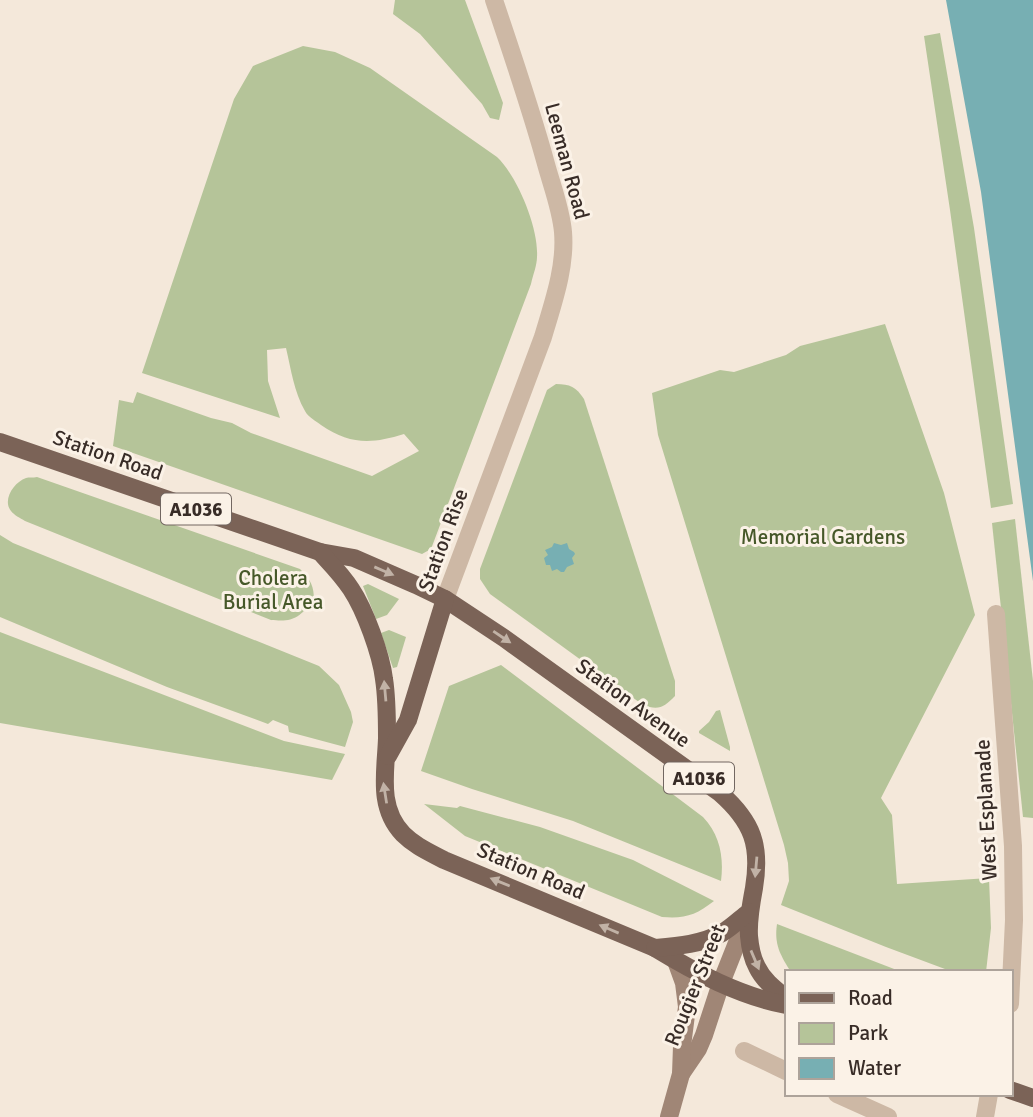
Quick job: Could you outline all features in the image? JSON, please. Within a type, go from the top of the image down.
[{"type":"main road","name":"Station Road","points":[[0,442],[320,552],[354,558],[445,599]]},
{"type":"main road","name":"Station Road","points":[[320,552],[352,590],[376,648],[384,676],[388,716],[383,778],[385,797],[402,834],[418,847],[444,860],[655,948],[721,984],[767,1001],[785,1004]]},
{"type":"main road","name":"Station Rise","points":[[386,759],[408,720],[445,599]]},
{"type":"main road","name":"Station Avenue","points":[[445,599],[504,638],[732,803],[746,823],[756,845],[757,858],[749,912]]},
{"type":"main road","name":"Station Road","points":[[655,948],[685,945],[712,938],[749,912]]},
{"type":"main road","name":"Rougier Street","points":[[681,1074],[704,1035],[749,912]]},
{"type":"main road","name":"A1036","points":[[749,912],[750,950],[757,967],[767,982],[785,997]]},
{"type":"main road","name":"Rougier Street","points":[[669,1117],[681,1074],[687,1007],[684,983],[676,961]]},
{"type":"main road","points":[[1012,1091],[1033,1098]]},
{"type":"street","name":"Leeman Road","points":[[494,0],[538,136],[563,232],[562,263],[543,337]]},
{"type":"street","name":"Station Rise","points":[[445,599],[543,337]]},
{"type":"street","name":"West Esplanade","points":[[996,614],[1013,846],[1012,970]]},
{"type":"street","points":[[744,1051],[785,1071]]},
{"type":"street","points":[[841,1096],[888,1117]]},
{"type":"green space","points":[[395,0],[465,0],[503,103],[499,120],[490,118],[482,104],[420,34],[393,14]]},
{"type":"green space","points":[[940,33],[974,228],[1013,504],[991,508],[924,36]]},
{"type":"green space","points":[[303,46],[335,52],[370,68],[497,157],[519,189],[534,232],[537,260],[531,284],[431,549],[422,554],[113,446],[119,400],[133,403],[137,392],[232,423],[251,433],[372,476],[419,451],[404,434],[382,440],[361,441],[332,432],[312,419],[298,396],[286,348],[267,350],[268,381],[280,418],[142,373],[234,99],[253,66]]},
{"type":"green space","name":"Memorial Gardens","points":[[885,324],[944,493],[975,615],[881,798],[892,815],[897,884],[989,878],[991,928],[986,970],[948,970],[781,905],[789,881],[784,845],[658,435],[652,393],[720,370],[734,372],[786,355],[800,346]]},
{"type":"green space","points":[[556,384],[572,387],[584,399],[675,681],[675,696],[661,707],[643,705],[490,594],[480,579],[480,569],[547,390]]},
{"type":"green space","name":"Cholera Burial Area","points":[[37,477],[300,569],[311,584],[314,601],[295,618],[271,620],[25,521],[11,511],[9,497],[14,487],[22,480]]},
{"type":"green space","points":[[1015,519],[1033,681],[1033,818],[1023,817],[992,523]]},
{"type":"green space","points":[[0,535],[13,543],[319,666],[339,685],[351,712],[353,722],[345,747],[289,732],[288,726],[273,720],[268,724],[167,687],[0,617]]},
{"type":"green space","points":[[368,584],[399,599],[387,615],[376,619],[363,586]]},
{"type":"green space","points":[[389,630],[406,637],[397,667],[393,668],[381,633]]},
{"type":"green space","points":[[0,632],[284,741],[345,754],[332,780],[0,723]]},
{"type":"green space","points":[[501,665],[703,817],[720,847],[721,881],[573,821],[421,771],[449,686]]},
{"type":"green space","points":[[720,710],[730,751],[699,733],[716,711]]},
{"type":"green space","points":[[424,804],[457,808],[460,806],[540,827],[633,860],[714,901],[690,915],[662,917],[465,836]]},
{"type":"green space","points":[[777,924],[897,970],[790,970],[776,938]]},
{"type":"water","points":[[946,0],[1033,0],[1033,581],[981,192]]},
{"type":"water","points":[[554,543],[567,543],[575,554],[572,558],[574,564],[564,572],[557,569],[552,571],[550,565],[546,565],[544,558],[548,555],[545,550]]}]
